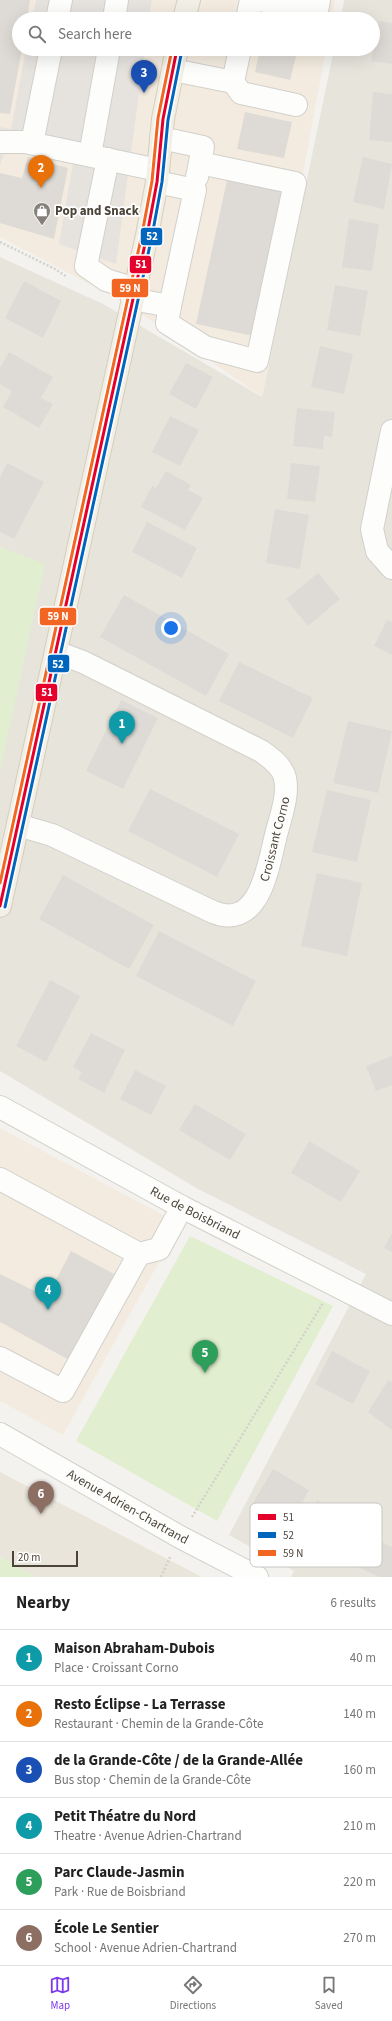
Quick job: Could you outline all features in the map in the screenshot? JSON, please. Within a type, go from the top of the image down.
[{"type":"main road","points":[[186,12],[189,0]]},
{"type":"main road","points":[[0,906],[134,294],[157,176],[161,138],[175,59]]},
{"type":"street","points":[[58,12],[61,0]]},
{"type":"street","points":[[115,12],[117,0]]},
{"type":"street","points":[[248,12],[251,0]]},
{"type":"street","points":[[259,0],[317,11],[319,0]]},
{"type":"street","points":[[32,143],[50,56]]},
{"type":"street","points":[[108,56],[99,157],[86,266],[106,280],[134,294],[170,306]]},
{"type":"street","points":[[233,82],[239,56]]},
{"type":"street","points":[[175,59],[233,82],[241,93],[296,105]]},
{"type":"street","points":[[161,138],[203,147],[167,323],[184,335],[206,347],[257,361],[295,183],[200,163]]},
{"type":"street","points":[[0,142],[32,143],[99,157],[195,190]]},
{"type":"street","points":[[392,431],[372,529],[377,551],[392,568]]},
{"type":"street","name":"Croissant Corno","points":[[18,825],[52,835],[213,912],[228,916],[236,914],[248,907],[264,885],[283,807],[285,793],[284,776],[272,759],[261,751],[90,666],[56,652]]},
{"type":"street","name":"Rue de Boisbriand","points":[[1,1109],[182,1207],[392,1314]]},
{"type":"street","points":[[0,1179],[140,1254],[159,1249],[182,1207]]},
{"type":"street","points":[[0,1358],[63,1391],[140,1254]]},
{"type":"street","name":"Avenue Adrien-Chartrand","points":[[0,1434],[180,1537],[257,1577]]},
{"type":"path","points":[[0,242],[55,269],[73,281]]},
{"type":"path","points":[[180,1537],[334,1284]]},
{"type":"shaded area","points":[[0,0],[335,0],[333,12],[12,12],[12,56],[325,56],[262,397],[154,322],[99,289],[0,237]]},
{"type":"shaded area","points":[[36,0],[152,0],[150,12],[33,12]]},
{"type":"shaded area","points":[[344,0],[392,0],[392,1577],[291,1577],[294,1571],[287,1567],[382,1567],[382,1503],[250,1503],[250,1547],[229,1535],[366,1274],[198,1189],[0,1071],[0,257],[103,304],[262,397],[333,56],[380,56],[380,12],[342,12]]},
{"type":"shaded area","points":[[25,56],[144,56],[116,264],[59,244],[73,163],[8,144],[0,165],[0,127],[11,129]]},
{"type":"shaded area","points":[[0,1128],[180,1224],[63,1435],[0,1401]]},
{"type":"shaded area","points":[[0,1472],[200,1577],[36,1577],[0,1557]]},
{"type":"green space","points":[[0,547],[45,564],[0,771]]},
{"type":"green space","points":[[190,1236],[333,1306],[217,1521],[76,1441]]},
{"type":"green space","points":[[0,1557],[36,1577],[0,1577]]},
{"type":"building","points":[[0,0],[30,0],[28,12],[12,12],[12,56],[21,56],[10,114],[0,113]]},
{"type":"building","points":[[380,21],[392,23],[392,64],[371,61],[372,56],[380,56]]},
{"type":"building","points":[[258,56],[296,56],[290,80],[255,72]]},
{"type":"building","points":[[373,92],[392,94],[392,142],[369,140]]},
{"type":"building","points":[[245,112],[292,122],[284,158],[237,149]]},
{"type":"building","points":[[28,157],[68,168],[54,239],[0,223],[0,173],[22,178]]},
{"type":"building","points":[[363,157],[392,164],[384,209],[353,202]]},
{"type":"building","points":[[227,180],[289,193],[258,337],[196,324]]},
{"type":"building","points":[[349,219],[379,224],[372,271],[342,267]]},
{"type":"building","points":[[24,281],[61,301],[43,338],[5,318]]},
{"type":"building","points":[[335,285],[368,291],[360,336],[327,330]]},
{"type":"building","points":[[320,346],[353,354],[344,394],[311,387]]},
{"type":"building","points":[[9,352],[53,377],[41,398],[53,404],[39,428],[3,407],[12,391],[0,384],[0,368]]},
{"type":"building","points":[[186,363],[213,377],[196,409],[169,394]]},
{"type":"building","points":[[297,408],[335,412],[332,437],[324,436],[323,449],[293,446]]},
{"type":"building","points":[[170,416],[199,430],[180,466],[152,452]]},
{"type":"building","points":[[7,463],[44,482],[14,539],[0,532],[0,477]]},
{"type":"building","points":[[291,463],[320,466],[315,502],[287,499]]},
{"type":"building","points":[[166,471],[191,485],[188,490],[203,498],[185,530],[141,507],[152,486],[156,488]]},
{"type":"building","points":[[275,509],[309,515],[300,569],[266,563]]},
{"type":"building","points":[[147,522],[197,548],[182,578],[132,552]]},
{"type":"building","points":[[318,573],[340,599],[308,626],[286,599]]},
{"type":"building","points":[[124,595],[229,654],[206,696],[100,637]]},
{"type":"building","points":[[387,620],[392,622],[392,655],[374,646]]},
{"type":"building","points":[[239,662],[313,698],[293,738],[219,701]]},
{"type":"building","points":[[121,700],[158,718],[123,789],[86,771]]},
{"type":"building","points":[[348,721],[392,731],[378,793],[333,783]]},
{"type":"building","points":[[150,789],[239,834],[217,877],[128,831]]},
{"type":"building","points":[[327,790],[371,800],[357,862],[312,852]]},
{"type":"building","points":[[317,873],[362,883],[347,956],[301,946]]},
{"type":"building","points":[[63,875],[154,925],[129,969],[39,919]]},
{"type":"building","points":[[159,931],[256,981],[233,1026],[136,976]]},
{"type":"building","points":[[50,980],[80,996],[46,1062],[16,1046]]},
{"type":"building","points":[[91,1033],[125,1050],[104,1093],[78,1079],[82,1072],[73,1067]]},
{"type":"building","points":[[392,1056],[392,1085],[376,1091],[366,1066]]},
{"type":"building","points":[[135,1070],[166,1086],[151,1115],[120,1099]]},
{"type":"building","points":[[195,1104],[246,1134],[230,1160],[179,1130]]},
{"type":"building","points":[[309,1141],[360,1171],[341,1202],[291,1173]]},
{"type":"building","points":[[392,1233],[392,1252],[384,1248]]},
{"type":"building","points":[[71,1251],[114,1274],[69,1360],[0,1322],[0,1274],[47,1297]]},
{"type":"building","points":[[332,1351],[370,1371],[353,1404],[315,1384]]},
{"type":"building","points":[[388,1380],[392,1382],[392,1430],[368,1412]]},
{"type":"building","points":[[273,1469],[309,1490],[302,1503],[253,1503]]},
{"type":"building","points":[[317,1500],[323,1503],[315,1503]]},
{"type":"building","points":[[382,1542],[392,1547],[392,1577],[379,1577],[358,1567],[382,1567]]},
{"type":"transit line","points":[[0,883],[142,234],[152,181],[158,118],[171,56]]},
{"type":"transit line","name":"51","points":[[0,906],[147,235],[157,182],[163,119],[176,56]]},
{"type":"transit line","name":"52","points":[[5,907],[152,236],[162,182],[168,120],[181,56]]},
{"type":"place","name":"de la Grande-Côte / de la Grande-Allée","points":[[144,93]]},
{"type":"place","name":"Resto Éclipse - La Terrasse","points":[[41,188]]},
{"type":"place","name":"Pop and Snack","points":[[42,226]]},
{"type":"place","name":"Maison Abraham-Dubois","points":[[122,744]]},
{"type":"place","name":"Petit Théatre du Nord","points":[[48,1310]]},
{"type":"place","name":"Parc Claude-Jasmin","points":[[205,1373]]},
{"type":"place","name":"École Le Sentier","points":[[41,1514]]}]
